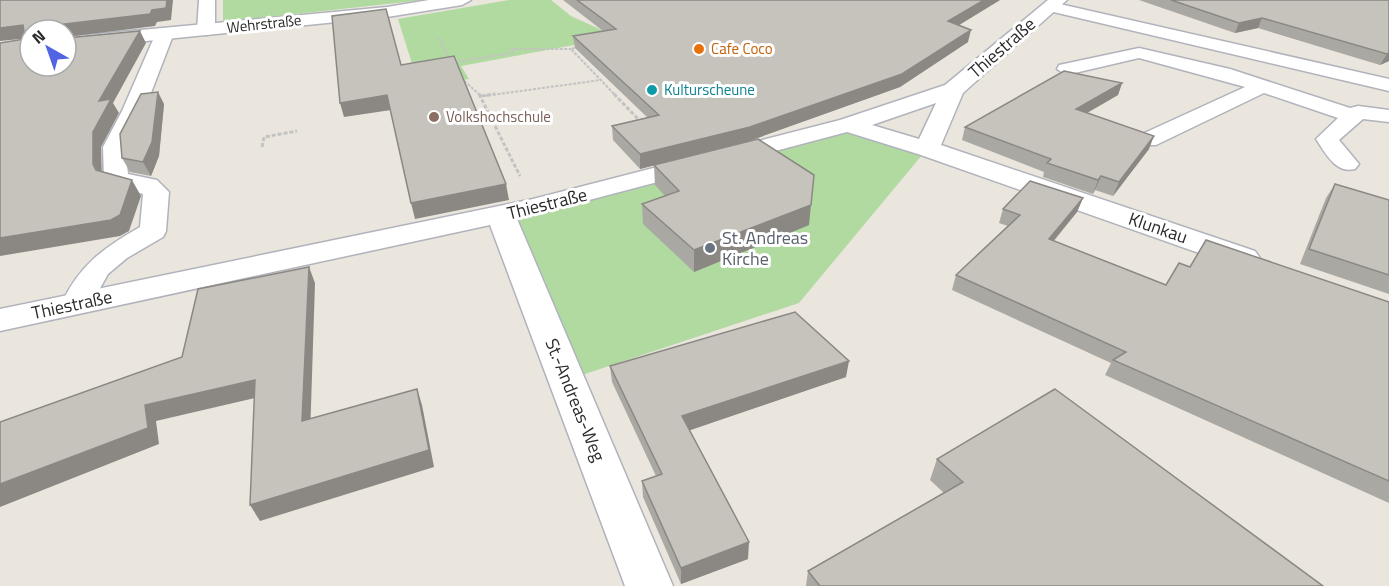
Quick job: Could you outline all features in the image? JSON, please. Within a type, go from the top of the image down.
[{"type":"street","name":"Wehrstraße","points":[[78,42],[387,12],[462,0]]},
{"type":"street","name":"Thiestraße","points":[[0,320],[518,211],[848,125],[953,90],[1049,3]]},
{"type":"street","points":[[927,149],[953,90]]},
{"type":"street","name":"Klunkau","points":[[848,125],[927,149],[1265,265]]},
{"type":"street","name":"St.-Andreas-Weg","points":[[518,211],[649,586]]},
{"type":"lane","points":[[206,30],[207,0]]},
{"type":"lane","points":[[1049,3],[1389,85]]},
{"type":"lane","points":[[1132,24],[1144,8]]},
{"type":"lane","points":[[77,303],[86,280],[106,260],[153,231],[156,192],[148,185],[116,179],[114,147],[134,111],[165,33]]},
{"type":"lane","points":[[1066,69],[1139,52],[1223,73],[1353,116]]},
{"type":"lane","points":[[1148,140],[1263,86]]},
{"type":"lane","points":[[1347,164],[1327,139],[1358,112],[1389,116]]},
{"type":"path","points":[[387,12],[426,26],[443,44],[456,69]]},
{"type":"path","points":[[452,62],[513,53],[512,49],[582,47]]},
{"type":"path","points":[[571,49],[643,125]]},
{"type":"path","points":[[459,77],[481,96],[518,211]]},
{"type":"path","points":[[481,96],[601,80]]},
{"type":"path","points":[[262,147],[264,137],[297,131]]},
{"type":"green space","points":[[223,0],[424,0],[223,22]]},
{"type":"green space","points":[[509,0],[551,0],[571,16],[617,37],[461,66],[469,79],[419,86],[398,19]]},
{"type":"green space","points":[[848,125],[927,149],[799,303],[567,380],[501,215]]},
{"type":"building","points":[[0,0],[167,0],[166,8],[152,10],[150,14],[78,23],[78,18],[18,18],[18,26],[0,28]]},
{"type":"building","points":[[577,0],[984,0],[948,21],[971,30],[902,74],[750,127],[640,154],[612,126],[659,115],[573,36],[616,29]]},
{"type":"building","points":[[1171,0],[1389,0],[1389,53],[1262,18],[1239,23]]},
{"type":"building","points":[[386,9],[401,65],[454,56],[506,184],[411,203],[387,95],[340,103],[332,16]]},
{"type":"building","points":[[140,31],[99,101],[111,99],[93,132],[93,164],[96,170],[132,180],[120,215],[111,220],[0,238],[0,43],[18,40],[18,78],[78,78],[78,37]]},
{"type":"building","points":[[1064,71],[1122,83],[1076,109],[1154,136],[1119,182],[1101,176],[1098,180],[1047,163],[1051,159],[965,127]]},
{"type":"building","points":[[158,92],[152,142],[143,162],[122,158],[120,134],[141,94]]},
{"type":"building","points":[[758,139],[814,175],[811,205],[694,250],[642,204],[679,191],[654,165]]},
{"type":"building","points":[[1030,181],[1083,198],[1049,239],[1166,285],[1179,263],[1190,267],[1206,240],[1389,302],[1389,481],[1113,360],[1126,352],[956,275],[1020,215],[1003,209]]},
{"type":"building","points":[[1335,184],[1389,200],[1389,275],[1309,249]]},
{"type":"building","points":[[309,267],[302,421],[417,389],[429,450],[250,505],[255,380],[145,405],[148,428],[0,484],[0,422],[182,357],[198,289]]},
{"type":"building","points":[[795,312],[849,361],[682,416],[749,542],[681,568],[642,481],[662,474],[610,366]]},
{"type":"building","points":[[1055,389],[1323,586],[820,586],[808,571],[963,482],[937,459]]},
{"type":"place","name":"Cafe Coco","points":[[699,49]]},
{"type":"place","name":"Kulturscheune","points":[[652,90]]},
{"type":"place","name":"Volkshochschule","points":[[434,117]]},
{"type":"place","name":"St. Andreas Kirche","points":[[710,248]]}]
